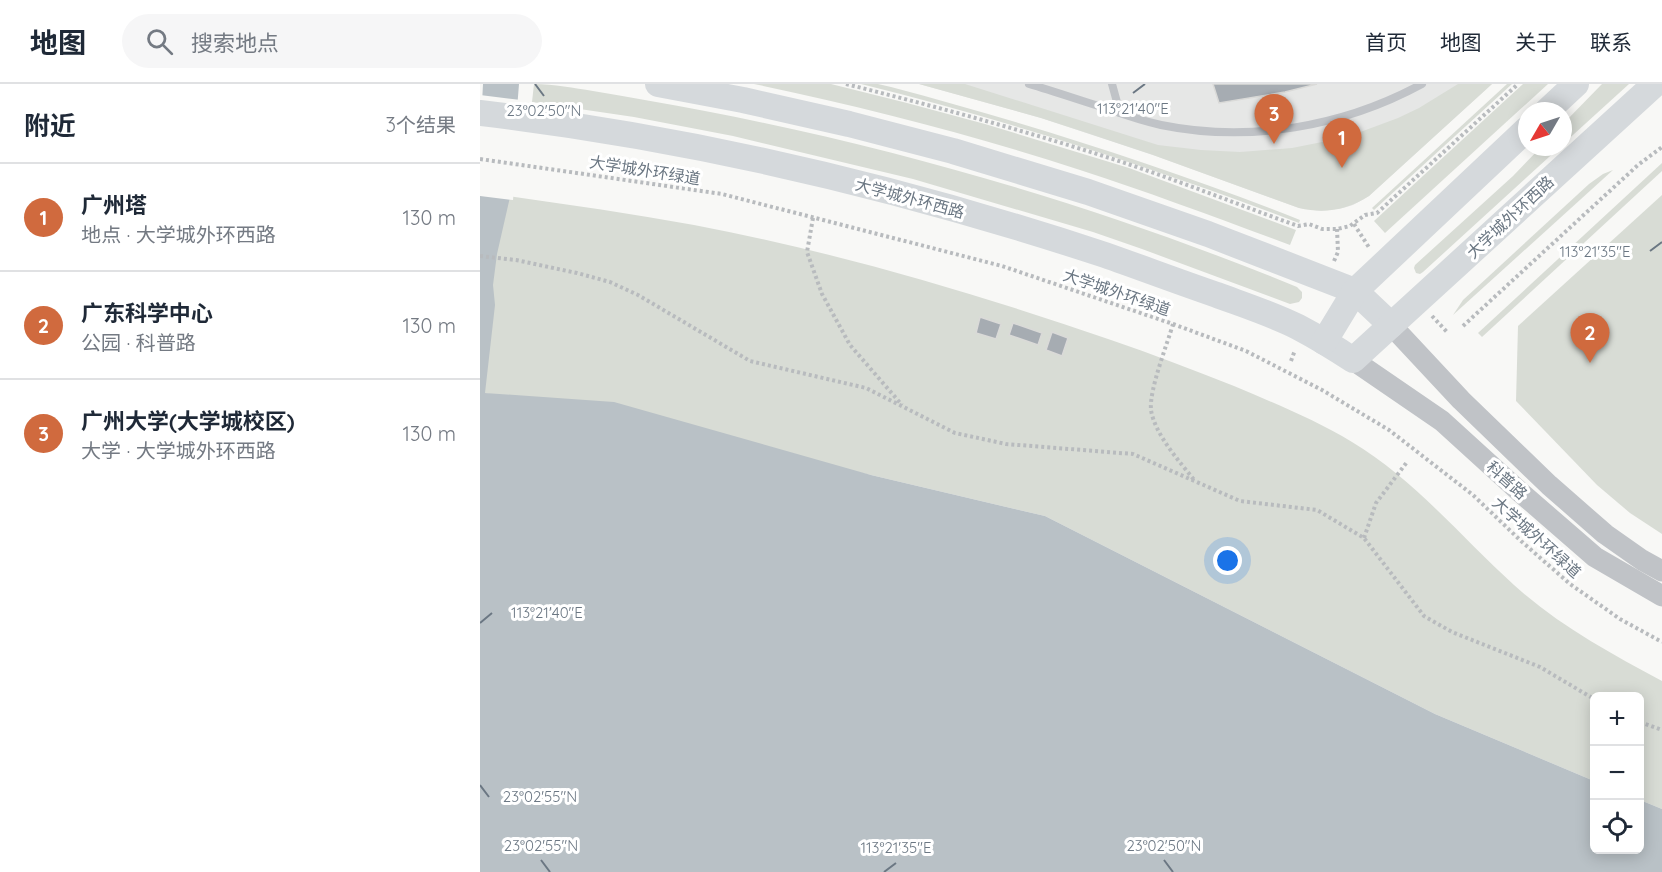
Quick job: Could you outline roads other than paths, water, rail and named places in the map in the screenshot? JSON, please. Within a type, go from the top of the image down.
[{"type":"main road","points":[[658,84],[792,110],[964,154],[1129,206],[1209,234],[1355,291],[1391,325]]},
{"type":"main road","points":[[1557,102],[1576,84]]},
{"type":"main road","name":"大学城外环西路","points":[[480,113],[632,135],[730,154],[909,196],[1045,236],[1262,312],[1314,336],[1353,360],[1655,84]]},
{"type":"main road","points":[[1314,336],[1355,291],[1518,137]]},
{"type":"street","name":"科普路","points":[[1391,325],[1468,408],[1549,485],[1605,534],[1662,572]]},
{"type":"street","name":"科普路","points":[[1353,360],[1442,421],[1595,558],[1662,596]]},
{"type":"lane","points":[[1029,84],[1152,123],[1176,128],[1231,132],[1308,126],[1341,118],[1422,84]]},
{"type":"lane","points":[[1112,84],[1120,113]]},
{"type":"place","name":"广州大学(大学城校区)","points":[[1274,144]]},
{"type":"place","name":"广州塔","points":[[1342,168]]},
{"type":"place","name":"广东科学中心","points":[[1590,363]]}]
